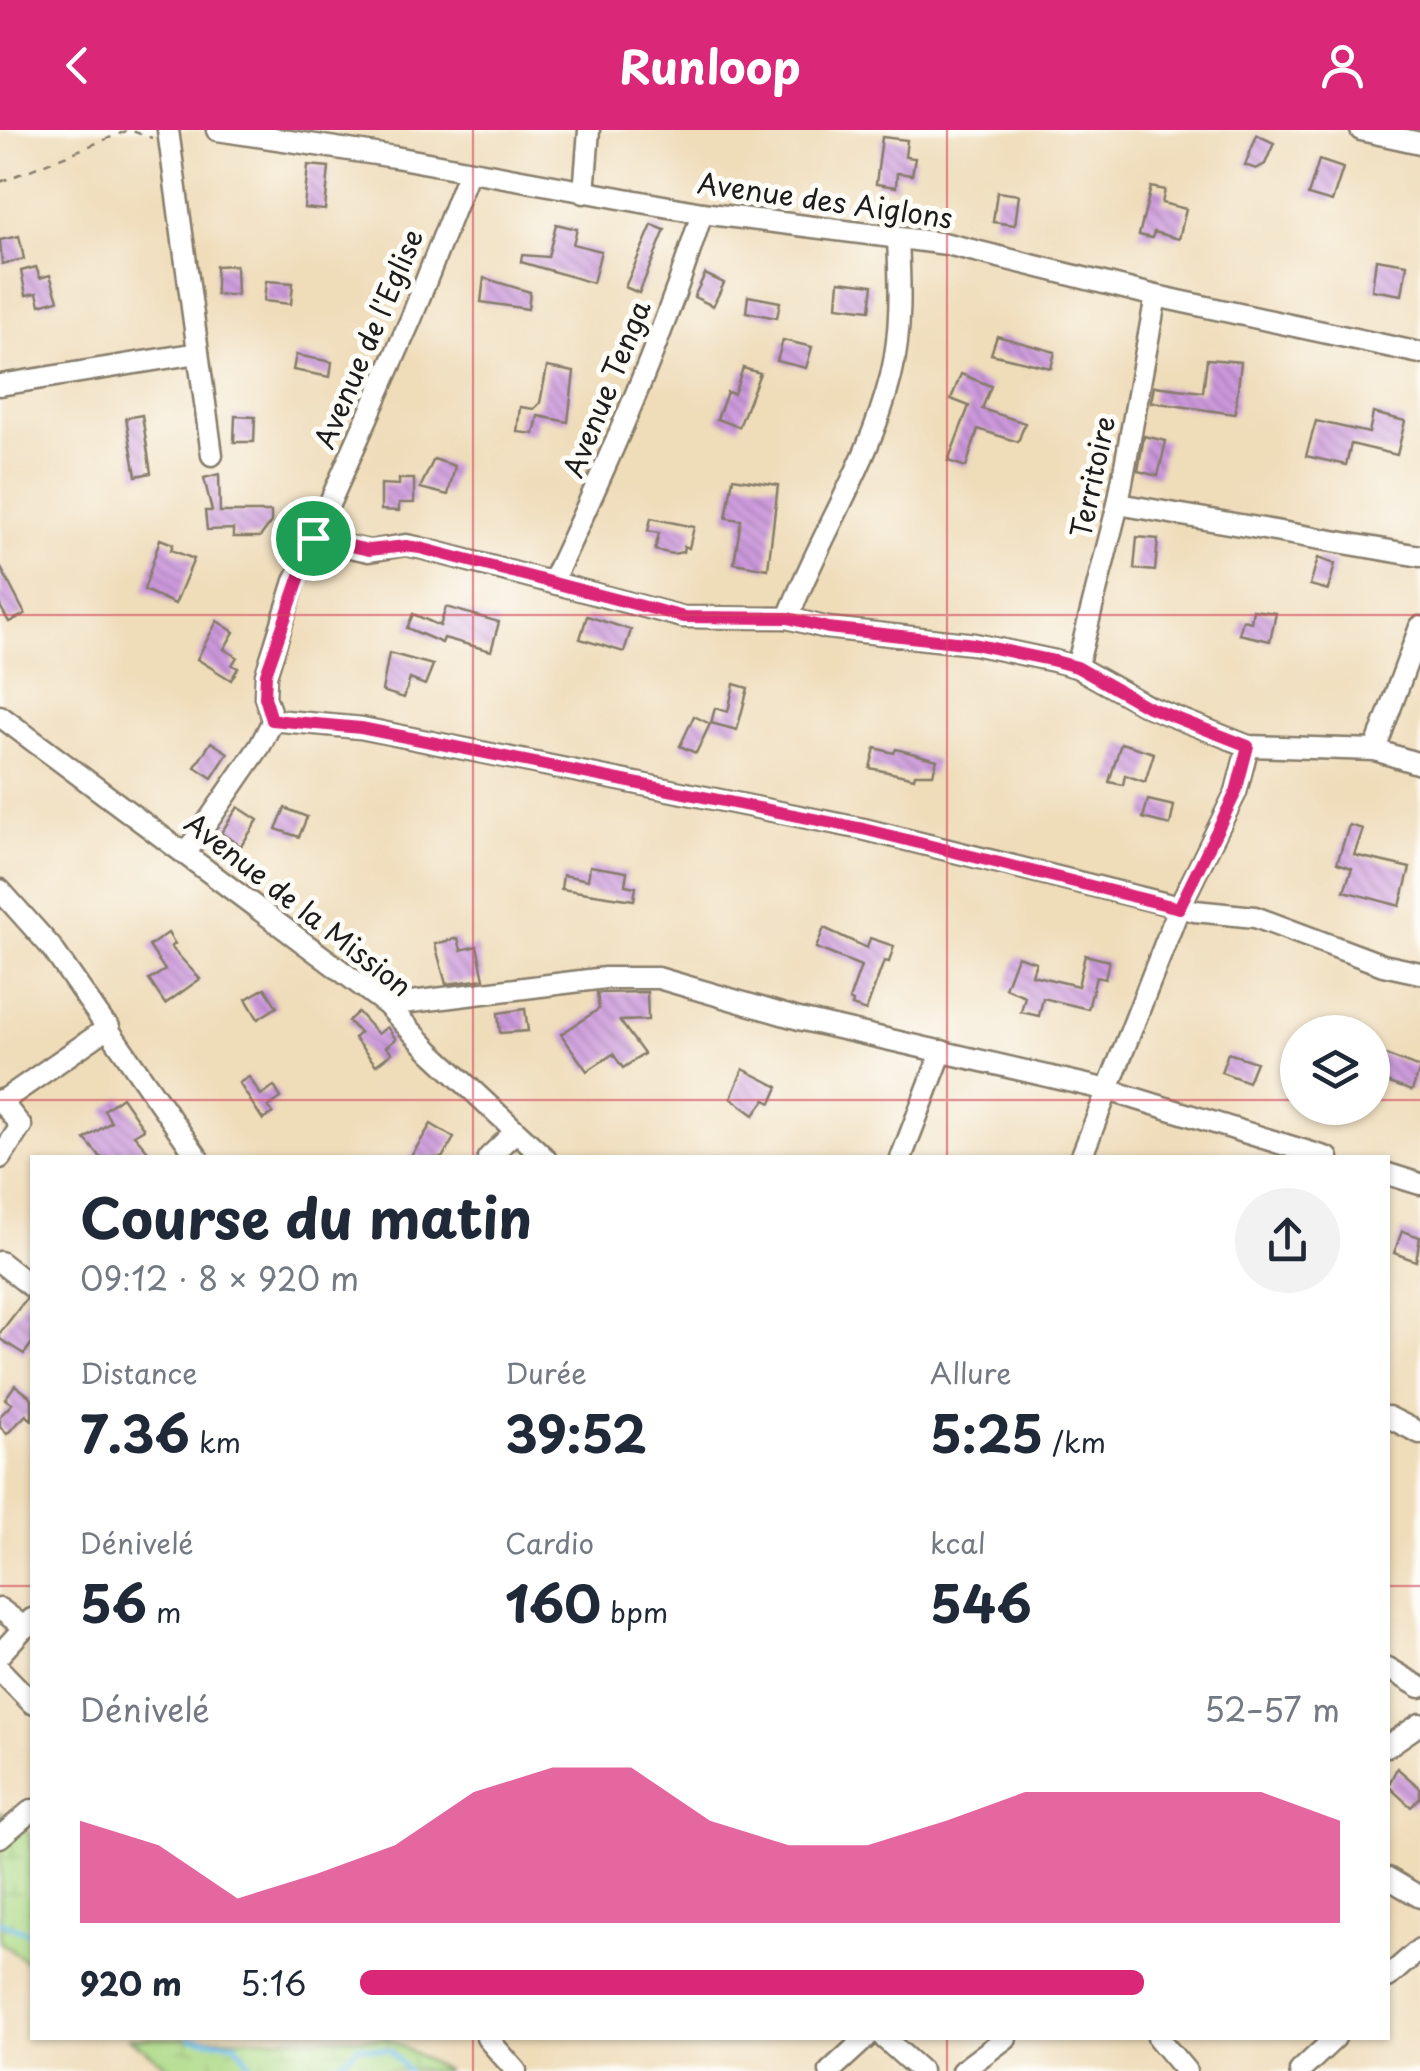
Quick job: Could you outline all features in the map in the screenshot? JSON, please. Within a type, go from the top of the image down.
[{"type":"street","name":"Avenue des Aiglons","points":[[217,130],[469,170],[702,213],[947,244],[1156,296],[1420,353]]},
{"type":"street","points":[[584,193],[589,130]]},
{"type":"street","points":[[1360,130],[1420,143]]},
{"type":"street","points":[[169,137],[212,455]]},
{"type":"street","name":"Avenue de l'Eglise","points":[[272,720],[265,697],[266,674],[313,538],[400,346],[469,170]]},
{"type":"street","name":"Avenue Tenga","points":[[552,582],[596,490],[674,296],[702,213]]},
{"type":"street","points":[[788,618],[812,556],[882,408],[898,331],[898,238]]},
{"type":"street","name":"Territoire","points":[[1077,667],[1118,504],[1156,296]]},
{"type":"street","points":[[0,386],[198,353]]},
{"type":"street","points":[[1118,504],[1420,556]]},
{"type":"street","points":[[313,538],[369,550],[406,546],[684,617],[788,618],[828,628],[974,644],[1077,667],[1146,706],[1248,746],[1376,750],[1420,764]]},
{"type":"street","points":[[1376,750],[1420,627]]},
{"type":"street","name":"Avenue de la Mission","points":[[0,716],[387,1005],[542,1155]]},
{"type":"street","points":[[186,853],[260,746],[272,720],[361,728],[863,829],[1179,908],[1255,917],[1383,965],[1420,973]]},
{"type":"street","points":[[1082,1155],[1179,908],[1231,803],[1248,746]]},
{"type":"street","points":[[0,890],[51,947],[196,1155]]},
{"type":"street","points":[[387,1005],[634,976],[1108,1090],[1318,1155]]},
{"type":"street","points":[[0,1158],[21,1126],[1,1101],[109,1027]]},
{"type":"street","points":[[902,1155],[942,1051]]},
{"type":"street","points":[[491,1155],[515,1132]]},
{"type":"street","points":[[1390,1175],[1420,1184]]},
{"type":"street","points":[[0,1262],[30,1285]]},
{"type":"street","points":[[1390,1418],[1420,1432]]},
{"type":"street","points":[[0,1609],[29,1624],[0,1654]]},
{"type":"street","points":[[1390,1669],[1420,1688]]},
{"type":"street","points":[[0,1670],[30,1701]]},
{"type":"street","points":[[1390,1745],[1420,1724]]},
{"type":"street","points":[[0,1837],[30,1812]]},
{"type":"street","points":[[1390,1879],[1420,1897]]},
{"type":"street","points":[[1390,1975],[1420,1949]]},
{"type":"street","points":[[490,2040],[516,2071]]},
{"type":"street","points":[[830,2071],[864,2040]]},
{"type":"street","points":[[886,2040],[921,2071]]},
{"type":"street","points":[[962,2071],[1003,2040]]},
{"type":"street","points":[[1160,2040],[1186,2071]]},
{"type":"street","points":[[1300,2071],[1333,2040]]},
{"type":"path","points":[[0,182],[129,130],[169,137]]},
{"type":"green space","points":[[0,1812],[30,1834],[30,1964],[0,1942]]},
{"type":"green space","points":[[132,2040],[391,2040],[447,2071],[174,2071]]},
{"type":"building","points":[[1257,135],[1274,143],[1265,164],[1256,169],[1245,165]]},
{"type":"building","points":[[882,137],[907,140],[905,157],[915,158],[912,175],[897,173],[896,187],[876,184]]},
{"type":"building","points":[[1319,160],[1343,168],[1332,202],[1308,195]]},
{"type":"building","points":[[308,165],[329,167],[325,210],[304,208]]},
{"type":"building","points":[[1151,187],[1165,190],[1162,203],[1186,209],[1179,239],[1154,232],[1152,238],[1139,235]]},
{"type":"building","points":[[997,192],[1019,195],[1015,225],[993,222]]},
{"type":"building","points":[[556,224],[577,229],[573,244],[601,251],[593,283],[521,262],[522,255],[548,257]]},
{"type":"building","points":[[652,225],[665,230],[639,293],[625,287]]},
{"type":"building","points":[[19,236],[24,259],[2,264],[0,240]]},
{"type":"building","points":[[1376,259],[1407,264],[1402,295],[1372,290]]},
{"type":"building","points":[[236,265],[237,295],[216,295],[216,266]]},
{"type":"building","points":[[36,267],[40,278],[50,275],[58,300],[40,305],[37,293],[26,295],[21,271]]},
{"type":"building","points":[[705,274],[724,283],[713,306],[694,297]]},
{"type":"building","points":[[484,278],[530,292],[528,309],[481,302]]},
{"type":"building","points":[[266,281],[293,283],[291,304],[264,301]]},
{"type":"building","points":[[839,281],[873,285],[870,310],[837,306]]},
{"type":"building","points":[[748,296],[780,302],[777,318],[746,312]]},
{"type":"building","points":[[997,336],[1055,352],[1051,368],[991,354]]},
{"type":"building","points":[[783,340],[812,347],[806,368],[777,361]]},
{"type":"building","points":[[296,355],[332,362],[330,377],[293,370]]},
{"type":"building","points":[[1207,359],[1241,362],[1235,414],[1151,402],[1154,386],[1203,392]]},
{"type":"building","points":[[547,367],[574,372],[568,422],[538,416],[534,434],[517,432],[520,407],[534,409],[540,403]]},
{"type":"building","points":[[743,368],[760,373],[739,427],[717,419],[727,392],[734,394]]},
{"type":"building","points":[[961,374],[991,386],[982,409],[1025,423],[1018,442],[978,429],[966,467],[948,461],[969,406],[951,399]]},
{"type":"building","points":[[1373,413],[1405,421],[1397,455],[1351,444],[1346,465],[1306,456],[1316,421],[1369,433]]},
{"type":"building","points":[[142,415],[151,473],[136,476],[126,418]]},
{"type":"building","points":[[235,416],[255,417],[254,442],[234,442]]},
{"type":"building","points":[[1144,436],[1166,441],[1158,476],[1138,471]]},
{"type":"building","points":[[434,459],[455,466],[448,495],[420,488]]},
{"type":"building","points":[[219,474],[220,512],[271,512],[271,522],[260,537],[233,537],[233,529],[207,530],[205,511],[212,511],[204,478]]},
{"type":"building","points":[[733,478],[778,485],[768,569],[734,563],[741,520],[726,518]]},
{"type":"building","points":[[399,479],[414,479],[414,503],[399,503],[399,511],[381,510],[381,484],[399,485]]},
{"type":"building","points":[[651,518],[694,527],[689,548],[684,546],[683,552],[673,554],[655,550],[659,533],[648,531]]},
{"type":"building","points":[[1137,537],[1158,539],[1155,571],[1134,569]]},
{"type":"building","points":[[160,539],[173,544],[171,550],[194,559],[175,604],[144,590]]},
{"type":"building","points":[[1318,558],[1335,564],[1328,590],[1310,585]]},
{"type":"building","points":[[0,566],[25,614],[9,622],[0,606]]},
{"type":"building","points":[[446,607],[499,622],[491,651],[444,638],[442,643],[407,628],[413,614],[440,626]]},
{"type":"building","points":[[1253,610],[1276,613],[1270,641],[1239,634],[1243,620],[1251,622]]},
{"type":"building","points":[[587,616],[631,630],[624,652],[580,639]]},
{"type":"building","points":[[217,621],[234,632],[224,649],[237,657],[232,665],[238,668],[231,680],[197,659]]},
{"type":"building","points":[[389,653],[433,665],[425,685],[410,679],[404,698],[382,691]]},
{"type":"building","points":[[734,684],[748,688],[737,730],[711,723],[715,708],[728,712]]},
{"type":"building","points":[[694,716],[710,724],[696,753],[680,746]]},
{"type":"building","points":[[211,742],[228,753],[212,778],[195,767]]},
{"type":"building","points":[[1121,743],[1154,753],[1145,782],[1125,775],[1123,785],[1109,782]]},
{"type":"building","points":[[875,748],[894,753],[896,749],[937,760],[933,774],[915,774],[914,778],[870,768]]},
{"type":"building","points":[[1148,800],[1174,806],[1170,825],[1143,818]]},
{"type":"building","points":[[238,807],[258,820],[241,846],[221,833]]},
{"type":"building","points":[[285,808],[307,817],[299,837],[276,829]]},
{"type":"building","points":[[1349,825],[1363,829],[1354,855],[1410,868],[1400,906],[1344,891],[1352,868],[1337,863]]},
{"type":"building","points":[[590,866],[627,872],[625,885],[636,887],[634,900],[561,889],[563,875],[588,880]]},
{"type":"building","points":[[824,928],[867,948],[870,938],[894,946],[889,962],[884,961],[866,1011],[852,1006],[849,1000],[861,966],[816,948]]},
{"type":"building","points":[[168,933],[175,944],[171,947],[200,979],[165,1004],[149,980],[165,970],[149,946]]},
{"type":"building","points":[[458,938],[461,950],[477,946],[484,979],[446,984],[435,944]]},
{"type":"building","points":[[1085,955],[1109,961],[1105,979],[1096,977],[1088,1009],[1043,998],[1039,1016],[1021,1012],[1025,996],[1005,988],[1017,956],[1036,962],[1032,975],[1078,986]]},
{"type":"building","points":[[265,988],[277,1007],[258,1019],[246,999]]},
{"type":"building","points":[[647,992],[648,1020],[620,1021],[644,1054],[623,1068],[613,1054],[587,1071],[561,1034],[599,1009],[597,993]]},
{"type":"building","points":[[525,1009],[528,1031],[500,1033],[498,1013]]},
{"type":"building","points":[[358,1012],[378,1034],[387,1027],[396,1039],[386,1047],[392,1053],[376,1065],[354,1038],[360,1033],[348,1021]]},
{"type":"building","points":[[1228,1053],[1256,1062],[1248,1082],[1221,1072]]},
{"type":"building","points":[[1390,1057],[1420,1068],[1412,1091],[1390,1083]]},
{"type":"building","points":[[743,1069],[778,1087],[771,1103],[765,1100],[754,1115],[731,1098]]},
{"type":"building","points":[[249,1077],[261,1095],[274,1086],[281,1098],[268,1107],[273,1113],[263,1120],[239,1083]]},
{"type":"building","points":[[122,1097],[144,1129],[134,1135],[151,1155],[98,1155],[85,1139],[111,1122],[104,1110]]},
{"type":"building","points":[[431,1124],[454,1138],[444,1155],[412,1155]]},
{"type":"building","points":[[1402,1231],[1420,1237],[1416,1261],[1394,1253]]},
{"type":"building","points":[[26,1299],[30,1300],[30,1346],[24,1354],[0,1339],[0,1333]]},
{"type":"building","points":[[15,1385],[30,1396],[30,1418],[26,1415],[7,1434],[0,1427],[0,1416],[12,1404],[5,1399]]},
{"type":"building","points":[[1397,1768],[1420,1788],[1420,1797],[1411,1807],[1390,1788]]},
{"type":"waterway","points":[[0,1922],[30,1933]]},
{"type":"waterway","points":[[208,2040],[236,2043],[255,2071]]},
{"type":"waterway","points":[[330,2071],[359,2046],[389,2050],[408,2071]]},
{"type":"route","points":[[313,538],[376,551],[389,547],[420,548],[684,617],[788,618],[828,628],[974,644],[1055,661],[1077,667],[1146,706],[1248,746],[1236,792],[1179,908],[863,829],[361,728],[272,720],[265,697],[266,674],[313,538]]}]
